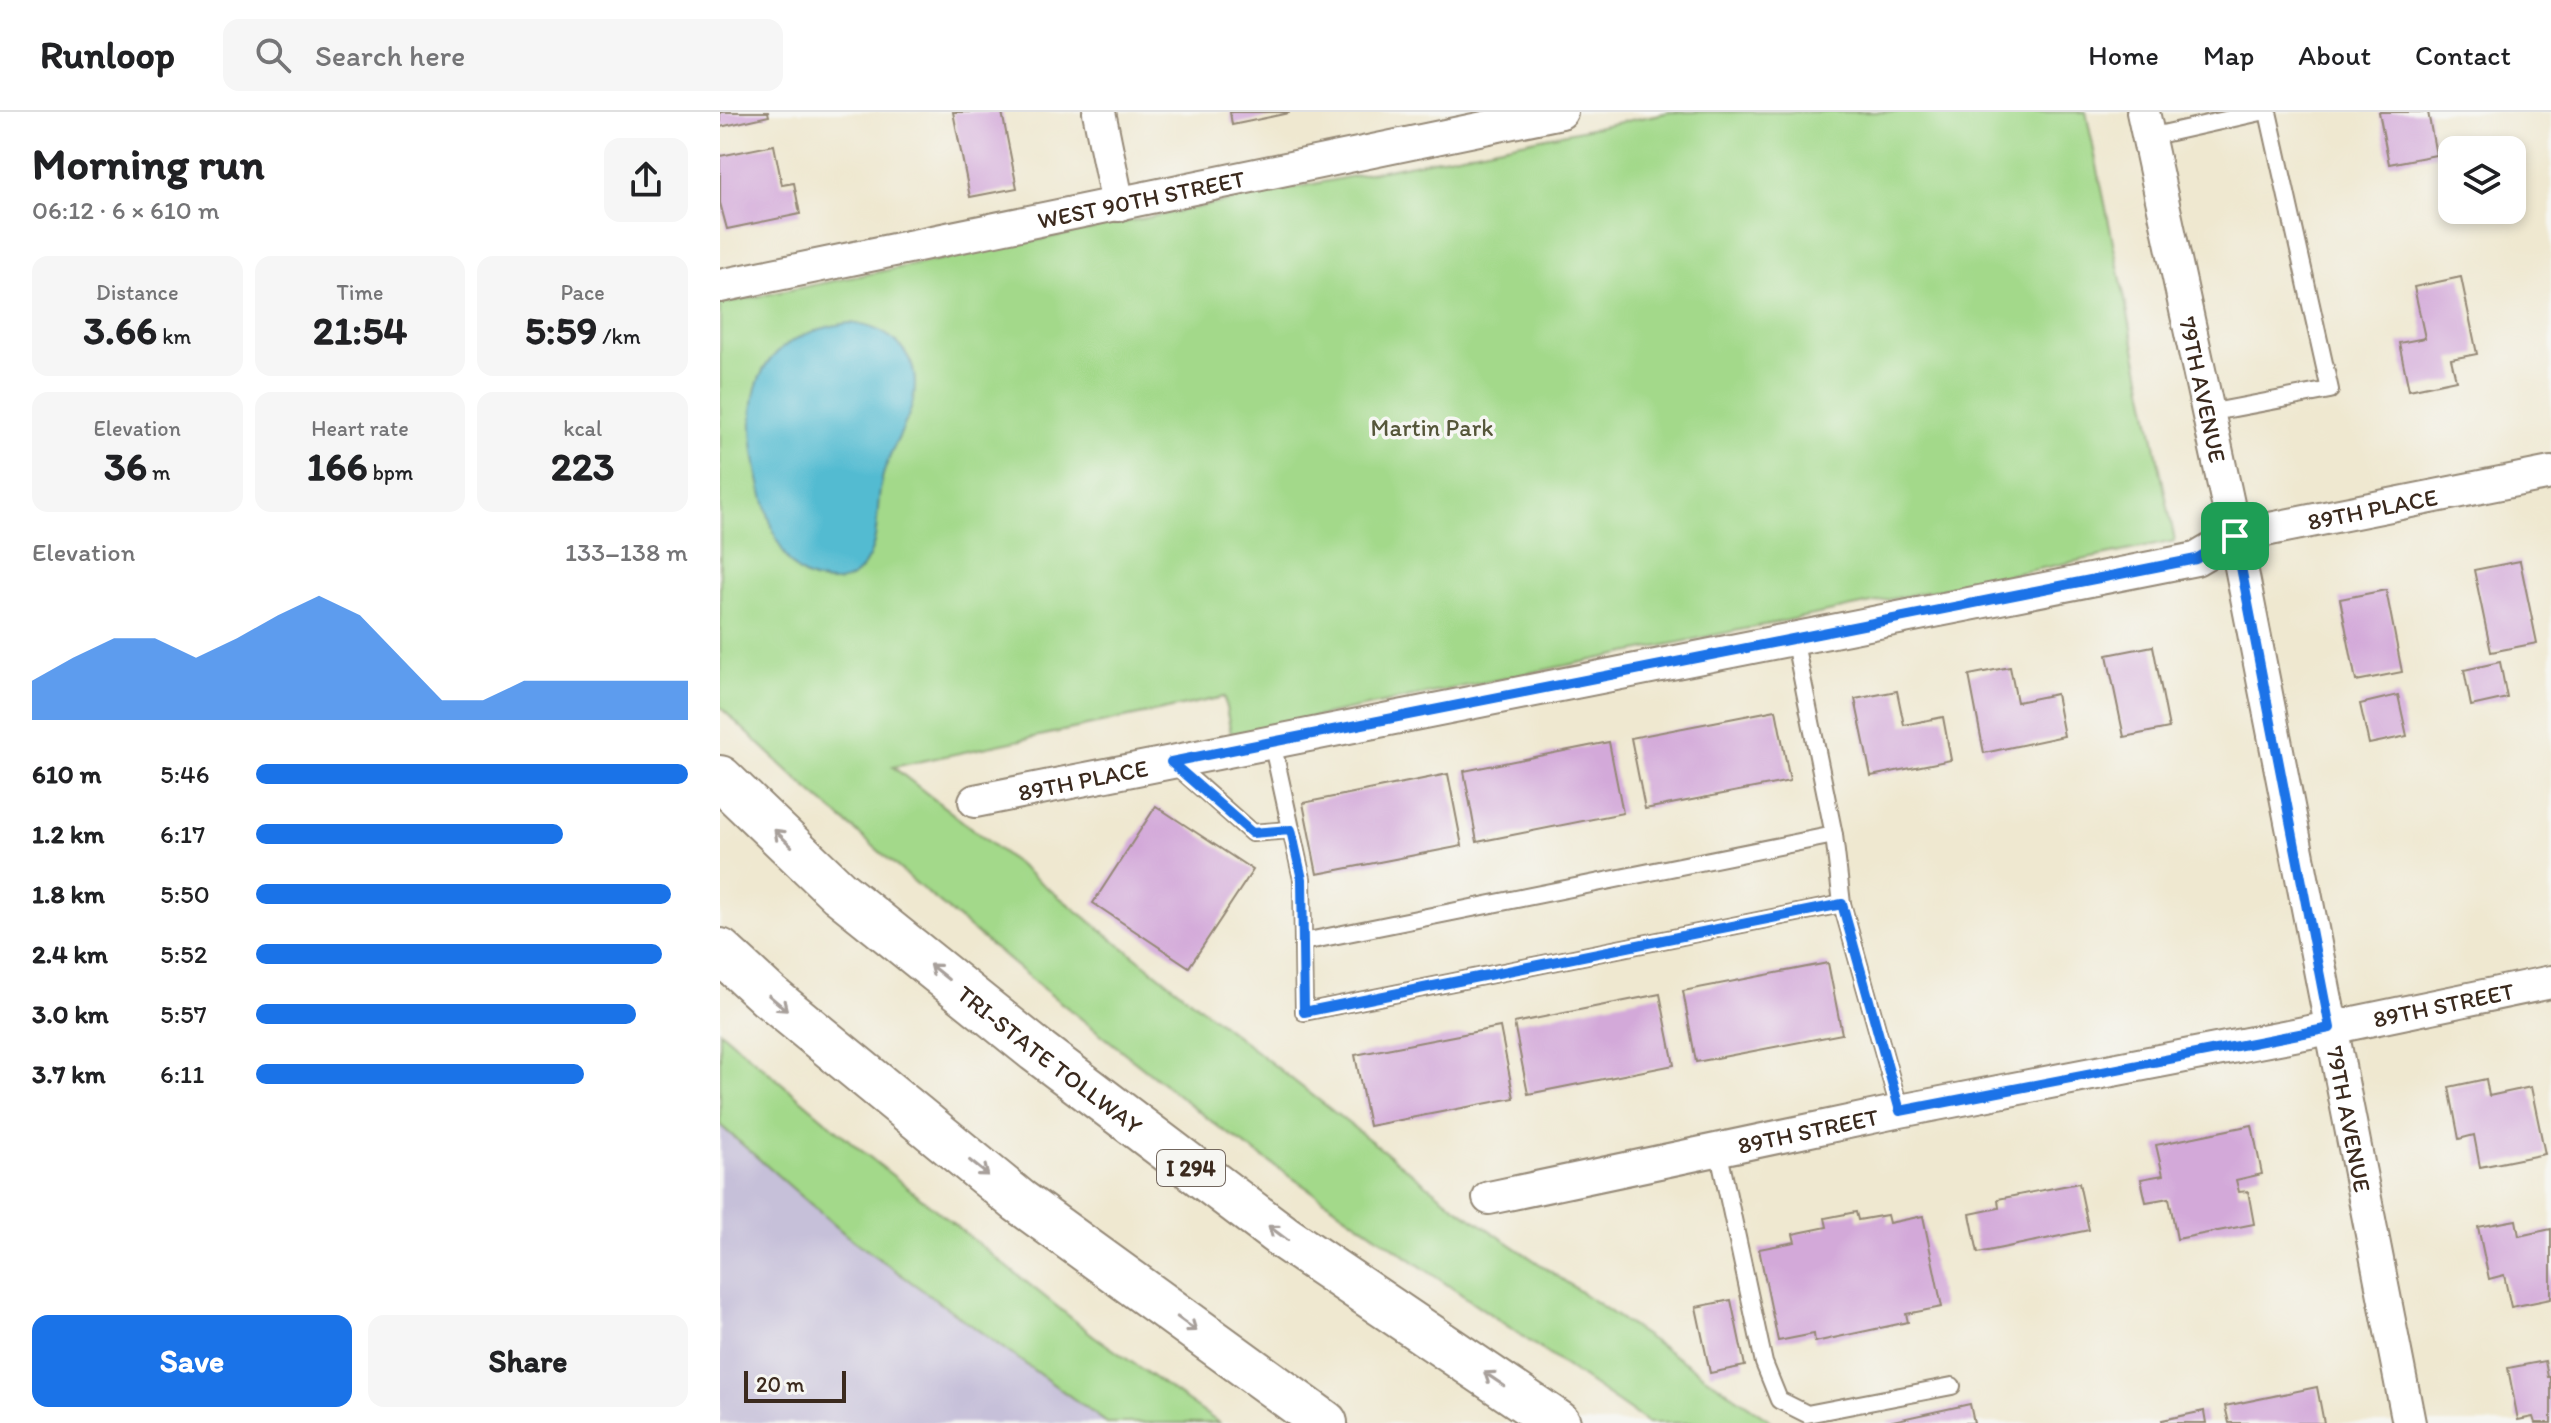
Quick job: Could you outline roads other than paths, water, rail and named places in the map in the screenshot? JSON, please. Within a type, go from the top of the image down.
[{"type":"highway","name":"TRI-STATE TOLLWAY","points":[[720,778],[839,892],[1036,1050],[1286,1239],[1558,1423]]},
{"type":"highway","points":[[720,951],[769,996],[1019,1201],[1325,1423]]},
{"type":"street","points":[[1099,112],[1118,205]]},
{"type":"street","name":"WEST 90TH STREET","points":[[720,286],[1561,112]]},
{"type":"street","name":"79TH AVENUE","points":[[2146,124],[2235,536],[2409,1423]]},
{"type":"street","name":"89TH PLACE","points":[[975,801],[2196,559],[2235,536],[2551,473]]},
{"type":"street","name":"89TH STREET","points":[[1489,1198],[1900,1111],[2551,982]]},
{"type":"lane","points":[[2146,124],[2261,112]]},
{"type":"lane","points":[[2208,413],[2330,390],[2268,112]]},
{"type":"lane","points":[[1794,638],[1834,835],[1842,904],[1900,1111]]},
{"type":"lane","points":[[1272,742],[1302,879],[1304,1012],[1842,904]]},
{"type":"lane","points":[[1171,762],[1252,833],[1291,830]]},
{"type":"lane","points":[[1303,942],[1834,835]]},
{"type":"lane","points":[[1718,1149],[1764,1363],[1779,1400],[1807,1414],[1952,1386]]},
{"type":"water","points":[[850,323],[879,331],[901,347],[909,358],[915,385],[910,411],[882,479],[871,553],[863,567],[847,580],[820,581],[797,570],[777,539],[766,509],[755,457],[753,401],[759,378],[771,358],[790,342],[816,330]]},
{"type":"park label","name":"Martin Park","points":[[1432,427]]}]
